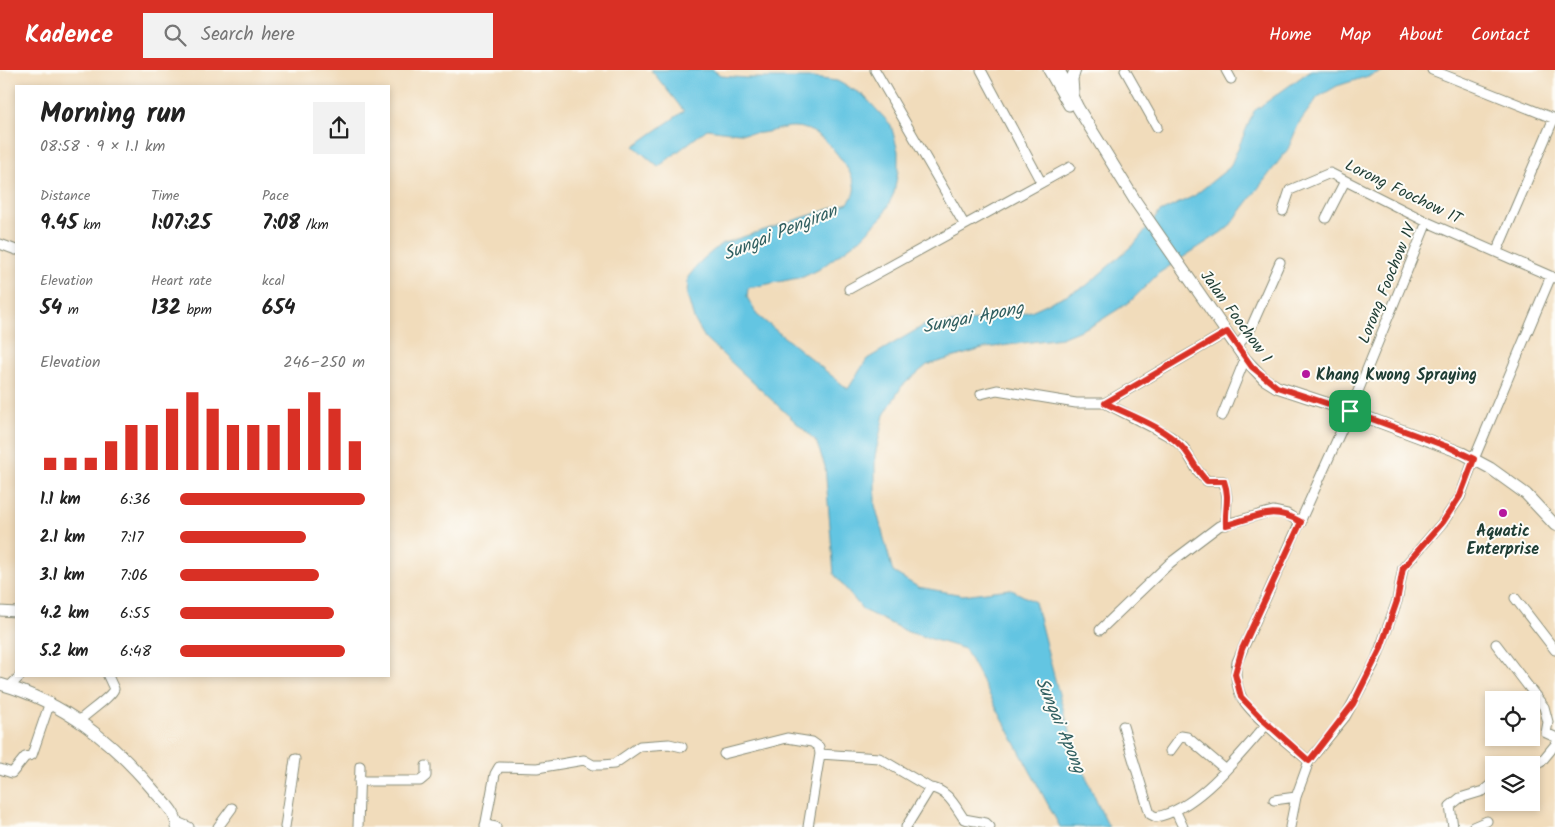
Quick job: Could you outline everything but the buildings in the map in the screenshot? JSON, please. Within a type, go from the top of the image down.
[{"type":"street","points":[[875,70],[964,224]]},
{"type":"street","points":[[981,70],[1041,182]]},
{"type":"street","points":[[1075,70],[1071,85],[1076,105]]},
{"type":"street","points":[[1125,70],[1157,127]]},
{"type":"street","points":[[1226,70],[1231,79]]},
{"type":"street","points":[[1432,70],[1554,118],[1497,251]]},
{"type":"street","name":"Jalan Foochow 1","points":[[1058,71],[1076,105],[1136,202],[1246,359],[1264,379],[1277,387],[1350,411],[1451,448],[1474,459],[1526,494],[1555,525]]},
{"type":"street","points":[[849,289],[1070,167]]},
{"type":"street","name":"Lorong Foochow 1T","points":[[1284,211],[1290,190],[1330,173],[1427,222],[1553,277],[1474,459],[1460,496],[1443,522],[1403,568],[1397,601],[1380,650],[1353,704],[1309,761],[1296,797],[1290,827]]},
{"type":"street","points":[[1326,218],[1345,180]]},
{"type":"street","name":"Lorong Foochow 1V","points":[[1309,761],[1267,724],[1241,697],[1235,674],[1237,662],[1350,411],[1427,222]]},
{"type":"street","points":[[0,244],[15,250]]},
{"type":"street","points":[[1237,346],[1249,332],[1280,262]]},
{"type":"street","points":[[1105,403],[1227,332]]},
{"type":"street","points":[[1222,416],[1246,359]]},
{"type":"street","points":[[981,394],[997,390],[1076,403],[1105,403],[1171,437],[1184,448],[1196,470],[1207,481],[1224,481],[1229,498],[1225,509],[1226,525]]},
{"type":"street","points":[[1100,630],[1194,543],[1219,526],[1273,511],[1287,514],[1301,522]]},
{"type":"street","points":[[1515,598],[1555,650]]},
{"type":"street","points":[[0,611],[15,612]]},
{"type":"street","points":[[1496,644],[1544,707],[1548,722],[1546,733],[1555,737]]},
{"type":"street","points":[[5,685],[18,677]]},
{"type":"street","points":[[79,721],[93,706],[112,694],[114,689],[108,677]]},
{"type":"street","points":[[5,685],[50,702],[79,721],[131,764],[168,807],[177,825],[189,827]]},
{"type":"street","points":[[0,769],[12,773],[25,757],[32,755],[50,702]]},
{"type":"street","points":[[1123,726],[1150,814],[1156,817],[1176,812],[1208,788],[1267,724]]},
{"type":"street","points":[[1170,750],[1181,736],[1187,737],[1226,770]]},
{"type":"street","points":[[724,754],[787,738],[812,742],[819,747],[820,754],[808,827]]},
{"type":"street","points":[[496,827],[485,826],[499,767],[537,768],[584,760],[593,764],[614,764],[640,746],[669,744],[682,747]]},
{"type":"street","points":[[1540,763],[1555,744]]},
{"type":"street","points":[[820,754],[879,758],[930,788],[937,789],[946,795],[964,819],[982,822],[990,827]]},
{"type":"street","points":[[285,827],[295,759]]},
{"type":"street","points":[[358,827],[360,766]]},
{"type":"street","points":[[359,781],[420,781],[426,776],[426,766]]},
{"type":"street","points":[[906,827],[930,788]]},
{"type":"street","points":[[1452,827],[1450,806],[1454,801],[1485,789]]},
{"type":"street","points":[[1274,800],[1296,797]]},
{"type":"street","points":[[218,827],[232,808]]},
{"type":"street","points":[[1176,812],[1183,827]]},
{"type":"street","points":[[1473,827],[1487,821]]},
{"type":"water","points":[[651,70],[713,70],[722,76],[813,78],[837,81],[863,95],[891,125],[898,151],[898,171],[894,193],[883,216],[859,240],[818,270],[803,277],[748,288],[747,297],[757,315],[848,389],[867,359],[923,326],[1005,317],[1031,311],[1086,286],[1135,243],[1160,212],[1194,196],[1230,167],[1254,111],[1311,70],[1387,70],[1337,86],[1318,97],[1299,123],[1288,149],[1228,228],[1159,273],[1131,301],[1095,324],[1061,338],[986,348],[927,365],[902,386],[884,415],[875,456],[875,505],[893,572],[918,587],[963,595],[1010,589],[1035,602],[1057,688],[1075,745],[1096,801],[1109,827],[1060,827],[965,649],[908,632],[863,610],[834,574],[825,466],[816,441],[705,338],[694,319],[687,295],[688,277],[702,260],[721,244],[848,203],[853,194],[854,186],[847,168],[826,141],[812,131],[795,127],[754,133],[707,129],[658,167],[634,146],[684,111]]},
{"type":"place","name":"Khang Kwong Spraying","points":[[1306,374]]},
{"type":"place","name":"Aquatic Enterprise","points":[[1503,513]]},
{"type":"route","points":[[1227,332],[1252,367],[1264,379],[1277,387],[1350,411],[1451,448],[1474,459],[1460,496],[1437,530],[1409,558],[1403,568],[1397,601],[1380,650],[1353,704],[1345,717],[1309,761],[1262,719],[1241,697],[1235,674],[1242,649],[1301,522],[1287,514],[1273,511],[1252,519],[1226,525],[1225,509],[1229,498],[1224,481],[1207,481],[1196,470],[1184,448],[1171,437],[1161,430],[1105,403],[1227,332]]},
{"type":"water label","name":"Sungai Pengiran","points":[[780,232]]},
{"type":"water label","name":"Sungai Apong","points":[[973,317]]},
{"type":"water label","name":"Sungai Apong","points":[[1061,725]]}]
